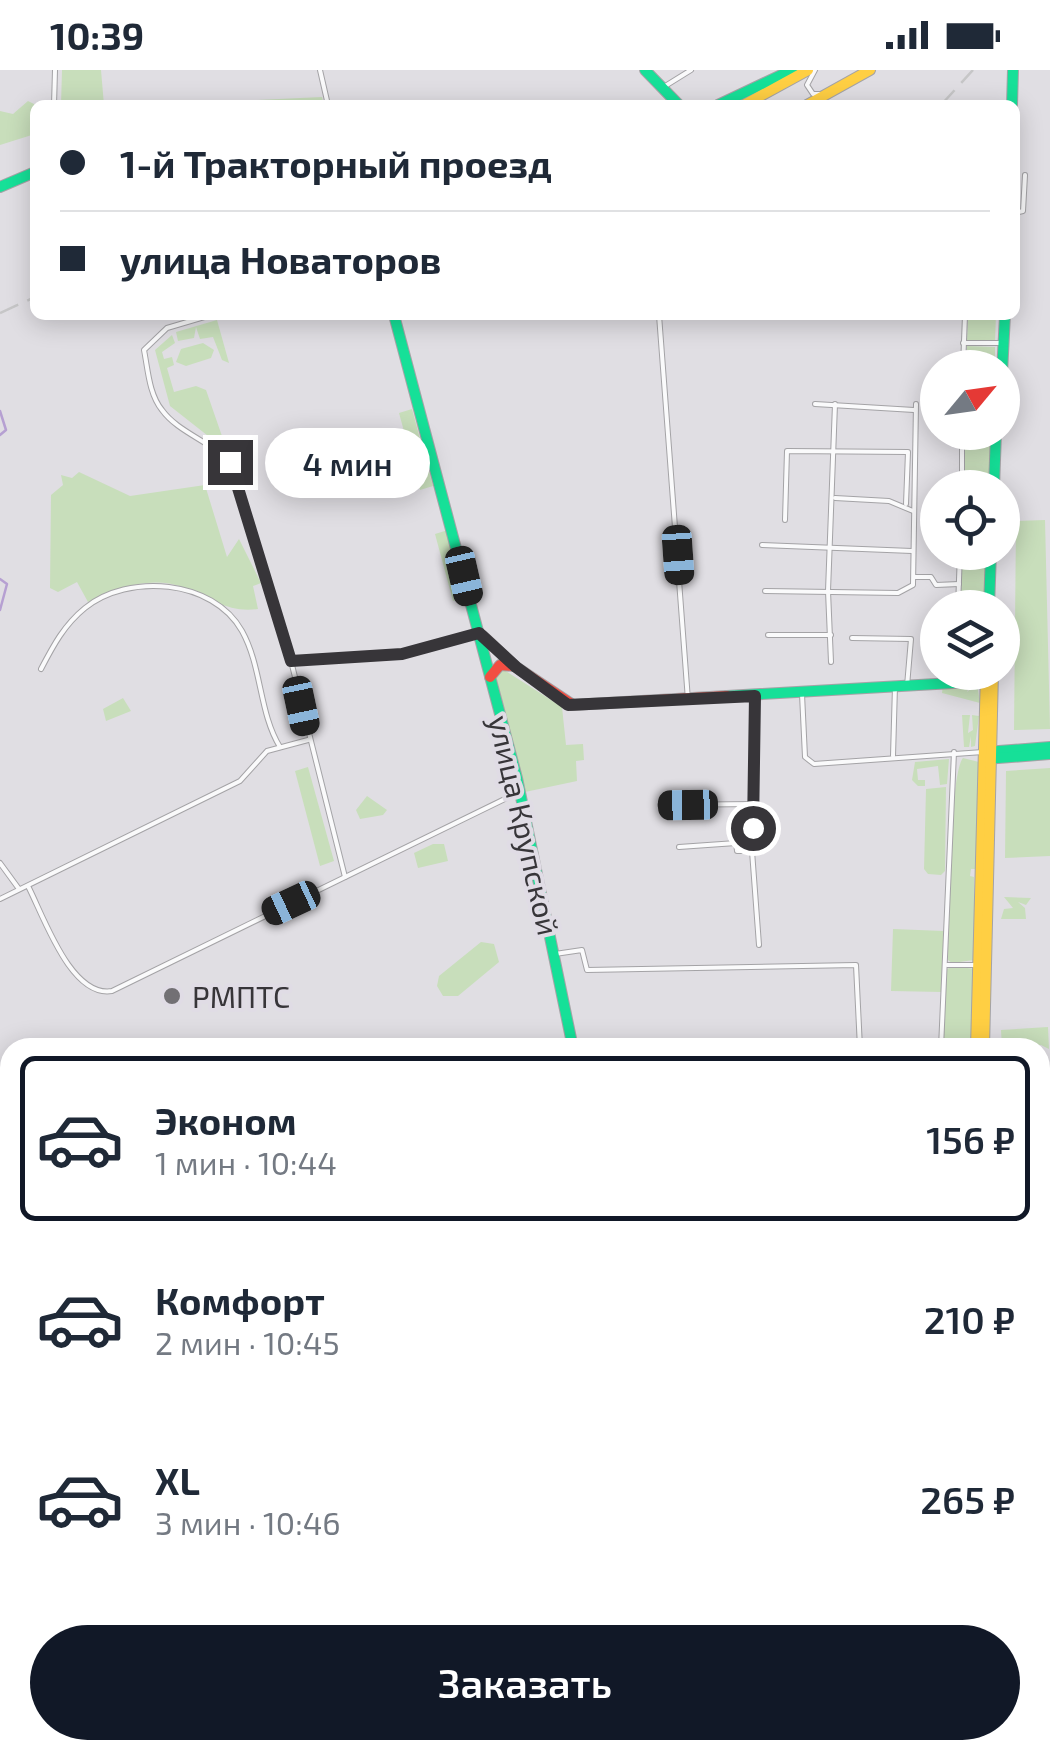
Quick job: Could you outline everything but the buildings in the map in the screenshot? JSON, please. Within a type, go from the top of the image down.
[{"type":"main road","points":[[645,70],[664,95]]},
{"type":"main road","points":[[728,100],[792,70]]},
{"type":"main road","points":[[754,100],[812,70]]},
{"type":"main road","points":[[817,100],[870,70]]},
{"type":"main road","points":[[1010,70],[1010,100]]},
{"type":"main road","points":[[0,186],[30,174]]},
{"type":"main road","points":[[395,320],[479,633],[488,650],[568,705],[920,683]]},
{"type":"main road","points":[[999,350],[1001,320]]},
{"type":"main road","points":[[1001,350],[1002,320]]},
{"type":"main road","name":"улица Крупской","points":[[488,650],[490,677],[520,792],[571,1038]]},
{"type":"main road","points":[[490,677],[500,665],[516,667]]},
{"type":"main road","points":[[976,1038],[989,690]]},
{"type":"main road","points":[[984,755],[1050,750]]},
{"type":"main road","points":[[984,755],[984,1038]]},
{"type":"street","points":[[54,100],[55,70]]},
{"type":"street","points":[[320,70],[327,100]]},
{"type":"street","points":[[664,95],[691,70]]},
{"type":"street","points":[[812,70],[807,80],[813,94],[840,88]]},
{"type":"street","points":[[1020,211],[1025,175]]},
{"type":"street","points":[[194,320],[167,328],[144,350],[154,398],[164,414],[234,470],[291,661],[345,878]]},
{"type":"street","points":[[659,320],[688,700]]},
{"type":"street","points":[[964,350],[965,320]]},
{"type":"street","points":[[964,344],[999,343]]},
{"type":"street","points":[[765,591],[898,594],[913,585],[916,407],[814,404]]},
{"type":"street","points":[[831,662],[828,591],[835,498],[834,404]]},
{"type":"street","points":[[785,520],[787,451],[908,452],[906,504],[912,511]]},
{"type":"street","points":[[835,498],[906,504]]},
{"type":"street","points":[[762,545],[914,552]]},
{"type":"street","points":[[959,570],[959,590]]},
{"type":"street","points":[[914,577],[931,576],[936,584],[959,584]]},
{"type":"street","points":[[41,669],[55,641],[97,600],[144,585],[184,589],[215,605],[239,626],[258,668],[280,746]]},
{"type":"street","points":[[291,661],[402,654],[479,633]]},
{"type":"street","points":[[768,635],[830,635]]},
{"type":"street","points":[[852,638],[911,638],[893,756]]},
{"type":"street","points":[[802,692],[804,757],[810,763],[954,752],[984,755]]},
{"type":"street","points":[[755,696],[752,851],[759,945]]},
{"type":"street","points":[[0,898],[240,781],[248,776],[260,756],[280,746],[308,740]]},
{"type":"street","points":[[942,1038],[954,752]]},
{"type":"street","points":[[28,886],[79,982],[104,992],[520,792]]},
{"type":"street","points":[[660,805],[754,804]]},
{"type":"street","points":[[679,847],[736,844],[737,851],[752,851]]},
{"type":"street","points":[[0,863],[19,888]]},
{"type":"street","points":[[554,954],[582,950],[587,970],[856,965],[860,1038]]},
{"type":"street","points":[[945,964],[977,965]]},
{"type":"green space","points":[[62,70],[101,70],[104,100],[61,100]]},
{"type":"green space","points":[[322,97],[323,100],[257,100]]},
{"type":"green space","points":[[30,102],[30,136],[0,145],[0,111],[13,114]]},
{"type":"green space","points":[[217,320],[229,363],[222,360],[213,337],[200,339],[196,327],[194,338],[178,341],[176,332]]},
{"type":"green space","points":[[968,320],[996,320],[995,342],[967,341]]},
{"type":"green space","points":[[172,335],[175,343],[162,352],[164,359],[172,357],[174,365],[167,368],[174,392],[196,386],[206,390],[223,439],[217,443],[170,406],[155,350]]},
{"type":"green space","points":[[203,343],[214,350],[211,358],[186,366],[176,362],[181,349]]},
{"type":"green space","points":[[967,346],[995,347],[995,350],[967,350]]},
{"type":"green space","points":[[412,409],[433,486],[420,490],[399,413]]},
{"type":"green space","points":[[963,450],[991,450],[991,470],[963,470]]},
{"type":"green space","points":[[79,472],[130,496],[205,485],[227,557],[239,539],[261,583],[253,586],[258,609],[229,607],[173,584],[123,588],[88,602],[77,582],[58,592],[50,588],[51,495],[63,485],[61,475],[72,478]]},
{"type":"green space","points":[[1045,520],[1050,729],[1014,730],[1014,690],[1020,690],[1020,590],[1015,590],[1016,570],[1020,570],[1020,521]]},
{"type":"green space","points":[[448,530],[466,597],[453,601],[435,534]]},
{"type":"green space","points":[[959,570],[987,570],[987,590],[959,590]]},
{"type":"green space","points":[[501,668],[562,707],[566,745],[583,744],[584,760],[576,761],[577,781],[525,792],[496,676]]},
{"type":"green space","points":[[978,690],[980,703],[942,693]]},
{"type":"green space","points":[[123,698],[131,711],[106,721],[103,709]]},
{"type":"green space","points":[[962,715],[970,715],[968,733],[973,730],[972,715],[979,716],[975,746],[971,747],[971,736],[969,747],[964,747]]},
{"type":"green space","points":[[963,758],[979,762],[976,869],[971,869],[970,876],[974,877],[974,960],[952,963],[948,960],[951,853],[955,792]]},
{"type":"green space","points":[[949,759],[947,784],[940,785],[938,766],[917,769],[918,780],[925,780],[925,786],[912,780],[915,762]]},
{"type":"green space","points":[[308,767],[334,861],[320,866],[295,771]]},
{"type":"green space","points":[[1050,768],[1050,856],[1005,858],[1006,771]]},
{"type":"green space","points":[[946,787],[945,871],[941,875],[928,874],[924,869],[926,789]]},
{"type":"green space","points":[[367,796],[387,810],[383,815],[360,819],[356,810]]},
{"type":"green space","points":[[433,844],[444,844],[448,861],[418,868],[414,853]]},
{"type":"green space","points":[[1004,897],[1031,898],[1026,905],[1018,902],[1025,908],[1026,919],[1001,919],[1004,909],[1013,908]]},
{"type":"green space","points":[[893,929],[944,931],[942,992],[891,991]]},
{"type":"green space","points":[[481,942],[494,944],[499,962],[458,996],[443,996],[437,986],[439,976]]},
{"type":"green space","points":[[952,966],[975,969],[973,1038],[943,1038],[946,970]]},
{"type":"green space","points":[[1048,1027],[1048,1038],[1001,1038],[1001,1030]]},
{"type":"waterway","points":[[0,411],[6,430],[0,435]]},
{"type":"waterway","points":[[0,579],[7,584],[0,610]]},
{"type":"railway","points":[[946,100],[973,70]]},
{"type":"railway","points":[[0,313],[30,299]]},
{"type":"traffic: fast","points":[[645,70],[674,100]]},
{"type":"traffic: fast","points":[[729,100],[792,70]]},
{"type":"traffic: fast","points":[[1012,100],[1013,70]]},
{"type":"traffic: fast","points":[[0,187],[30,174]]},
{"type":"traffic: fast","points":[[395,320],[517,778],[571,1038]]},
{"type":"traffic: fast","points":[[1003,350],[1005,320]]},
{"type":"traffic: fast","points":[[995,450],[995,470]]},
{"type":"traffic: fast","points":[[990,570],[990,590]]},
{"type":"traffic: fast","points":[[727,696],[920,685]]},
{"type":"traffic: fast","points":[[986,752],[1050,747]]},
{"type":"traffic: fast","points":[[985,759],[1050,754]]},
{"type":"traffic: slow","points":[[753,100],[808,70]]},
{"type":"traffic: slow","points":[[816,100],[870,70]]},
{"type":"traffic: slow","points":[[976,1038],[986,690]]},
{"type":"traffic: slow","points":[[984,1038],[993,690]]},
{"type":"traffic: jam","points":[[483,636],[516,667],[573,705],[727,696]]},
{"type":"traffic: jam","points":[[490,677],[500,665],[514,666]]},
{"type":"place","name":"РМПТС","points":[[172,996]]},
{"type":"route","points":[[230,462],[291,661],[389,656],[479,633],[516,667],[568,705],[755,696],[753,828]]}]
